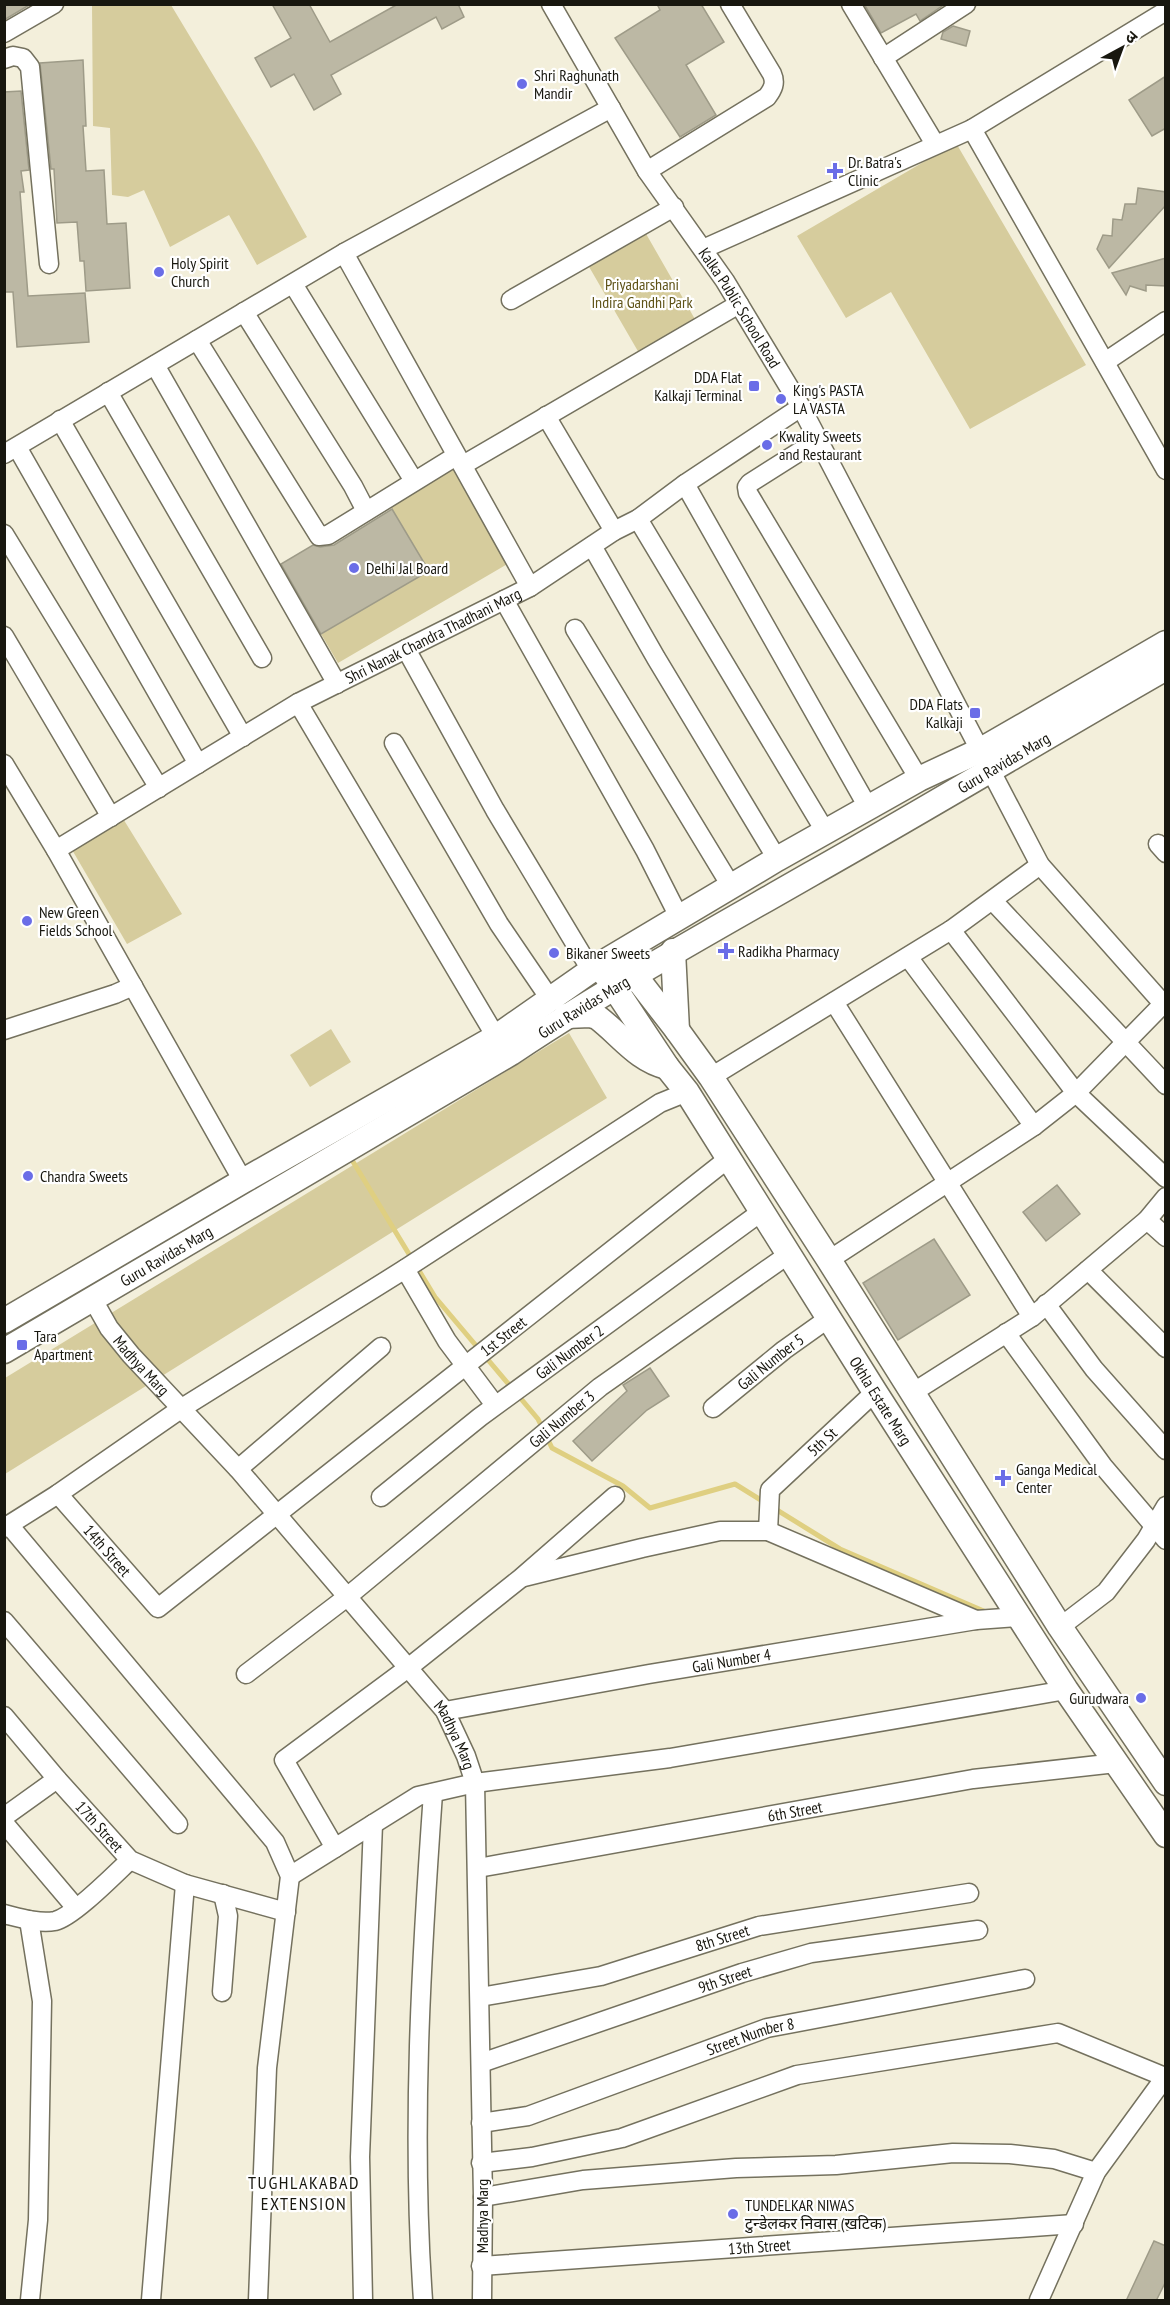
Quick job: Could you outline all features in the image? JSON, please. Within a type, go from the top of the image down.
[{"type":"main road","name":"Guru Ravidas Marg","points":[[4,1321],[243,1180],[496,1037],[558,1007],[624,981],[813,873],[1166,643]]},
{"type":"main road","name":"Guru Ravidas Marg","points":[[4,1351],[511,1053],[603,963],[679,916],[919,779],[985,760],[1166,668]]},
{"type":"main road","points":[[673,951],[677,1029]]},
{"type":"main road","name":"Okhla Estate Marg","points":[[603,963],[677,1029],[711,1077],[1060,1627],[1166,1783]]},
{"type":"main road","name":"Okhla Estate Marg","points":[[624,981],[667,1067],[687,1092],[1018,1617],[1166,1836]]},
{"type":"main road","points":[[558,1007],[597,1017],[640,1056],[653,1064],[667,1067]]},
{"type":"street","points":[[4,33],[54,4]]},
{"type":"street","name":"Kalka Public School Road","points":[[551,4],[647,171],[739,304],[801,407],[1040,865],[1164,1005]]},
{"type":"street","points":[[647,171],[766,97],[772,90],[775,81],[772,74],[730,4]]},
{"type":"street","points":[[851,4],[934,144]]},
{"type":"street","points":[[883,58],[966,4]]},
{"type":"street","points":[[703,249],[972,129],[1166,11]]},
{"type":"street","points":[[4,59],[13,56],[23,58],[30,67],[50,264]]},
{"type":"street","points":[[198,764],[11,451],[344,253],[611,108]]},
{"type":"street","points":[[972,129],[1166,470]]},
{"type":"street","points":[[511,300],[674,207]]},
{"type":"street","points":[[344,253],[530,587]]},
{"type":"street","points":[[293,284],[414,481]]},
{"type":"street","points":[[196,340],[320,536],[328,535],[414,481],[546,416],[739,304]]},
{"type":"street","points":[[244,312],[353,486],[366,511]]},
{"type":"street","points":[[1105,362],[1166,321]]},
{"type":"street","points":[[155,365],[338,684]]},
{"type":"street","points":[[108,393],[262,658]]},
{"type":"street","name":"Shri Nanak Chandra Thadhani Marg","points":[[56,850],[298,703],[530,587],[614,531],[638,519],[685,484],[801,407]]},
{"type":"street","points":[[546,416],[614,531]]},
{"type":"street","points":[[60,420],[243,737]]},
{"type":"street","points":[[818,440],[750,483],[747,487],[748,493],[919,779]]},
{"type":"street","points":[[685,484],[869,809]]},
{"type":"street","points":[[638,519],[825,831]]},
{"type":"street","points":[[4,534],[159,788]]},
{"type":"street","points":[[592,546],[656,658],[777,859]]},
{"type":"street","points":[[504,600],[645,850],[679,916]]},
{"type":"street","points":[[575,629],[731,886]]},
{"type":"street","points":[[4,636],[111,817]]},
{"type":"street","points":[[406,649],[495,810],[603,963]]},
{"type":"street","points":[[298,703],[496,1037]]},
{"type":"street","points":[[394,744],[499,924],[558,1007]]},
{"type":"street","points":[[4,764],[56,850],[243,1180]]},
{"type":"street","points":[[711,1077],[951,930],[1040,865]]},
{"type":"street","points":[[993,901],[1166,1085]]},
{"type":"street","points":[[951,930],[1076,1093],[1166,1178]]},
{"type":"street","points":[[908,957],[1034,1126]]},
{"type":"street","points":[[4,1030],[133,986]]},
{"type":"street","points":[[834,1002],[1032,1317]]},
{"type":"street","points":[[829,1260],[1034,1126],[1076,1093],[1164,1005]]},
{"type":"street","points":[[258,2301],[267,2068],[290,1876],[275,1842],[7,1526],[58,1494],[182,1408],[405,1269],[660,1103],[687,1092]]},
{"type":"street","name":"1st Street","points":[[158,1608],[729,1158]]},
{"type":"street","points":[[912,1393],[1032,1317],[1147,1220],[1166,1197]]},
{"type":"street","name":"Gali Number 2","points":[[381,1497],[495,1405],[761,1212]]},
{"type":"street","points":[[1147,1220],[1166,1237]]},
{"type":"street","name":"Gali Number 3","points":[[246,1674],[347,1597],[600,1387],[789,1254]]},
{"type":"street","points":[[405,1269],[447,1341],[495,1405]]},
{"type":"street","points":[[1088,1270],[1166,1348]]},
{"type":"street","name":"Madhya Marg","points":[[93,1298],[109,1328],[130,1355],[238,1469],[445,1711],[466,1756],[475,1783],[478,1868],[483,2197],[482,2301]]},
{"type":"street","points":[[1046,1304],[1094,1369],[1166,1450]]},
{"type":"street","name":"Gali Number 5","points":[[713,1408],[784,1350],[828,1318]]},
{"type":"street","points":[[1006,1334],[1103,1466],[1160,1533]]},
{"type":"street","points":[[238,1469],[381,1347]]},
{"type":"street","name":"5th St","points":[[768,1530],[770,1490],[875,1392]]},
{"type":"street","name":"14th Street","points":[[58,1494],[158,1608]]},
{"type":"street","points":[[335,1848],[285,1760],[408,1668],[521,1578],[615,1496]]},
{"type":"street","points":[[1160,1533],[1166,1506]]},
{"type":"street","points":[[521,1578],[720,1531],[768,1530],[976,1620]]},
{"type":"street","points":[[1060,1627],[1106,1592],[1146,1540],[1160,1533]]},
{"type":"street","name":"Gali Number 4","points":[[445,1711],[649,1674],[976,1620],[1018,1617]]},
{"type":"street","points":[[4,1621],[178,1824]]},
{"type":"street","points":[[290,1876],[418,1796],[475,1783],[670,1758],[1066,1690]]},
{"type":"street","name":"17th Street","points":[[4,1716],[130,1860],[185,1884],[286,1912]]},
{"type":"street","name":"6th Street","points":[[478,1868],[973,1779],[1116,1763]]},
{"type":"street","points":[[4,1817],[57,1779]]},
{"type":"street","points":[[423,2301],[418,2098],[422,1953],[433,1793]]},
{"type":"street","points":[[4,1823],[76,1908]]},
{"type":"street","points":[[363,2301],[360,2157],[373,1824]]},
{"type":"street","points":[[4,1914],[29,1920],[56,1921],[76,1908],[130,1860]]},
{"type":"street","points":[[151,2301],[185,1884]]},
{"type":"street","name":"8th Street","points":[[480,1997],[601,1976],[759,1926],[969,1893]]},
{"type":"street","points":[[222,1992],[228,1916],[223,1894]]},
{"type":"street","points":[[29,1920],[42,2001],[38,2220],[30,2301]]},
{"type":"street","name":"9th Street","points":[[481,2064],[742,1973],[811,1953],[978,1930]]},
{"type":"street","name":"Street Number 8","points":[[482,2123],[528,2116],[767,2028],[1025,1979]]},
{"type":"street","points":[[481,2163],[532,2157],[622,2138],[797,2075],[1058,2033],[1165,2077],[1096,2172],[1039,2301]]},
{"type":"street","points":[[483,2197],[583,2180],[736,2168],[836,2165],[953,2152],[1010,2154],[1054,2159],[1096,2172]]},
{"type":"street","name":"13th Street","points":[[481,2266],[1074,2224]]},
{"type":"green space","points":[[92,5],[171,5],[260,153],[307,237],[257,265],[229,215],[170,247],[144,190],[128,197],[112,195],[110,128],[93,126]]},
{"type":"green space","points":[[956,143],[1086,365],[970,429],[891,292],[846,318],[797,236]]},
{"type":"green space","name":"Priyadarshani Indira Gandhi Park","points":[[645,232],[696,321],[639,353],[588,265]]},
{"type":"green space","points":[[458,461],[516,559],[338,663],[321,634],[428,571],[388,502]]},
{"type":"green space","points":[[122,817],[182,914],[127,944],[71,848]]},
{"type":"green space","points":[[331,1029],[351,1062],[310,1087],[290,1055]]},
{"type":"green space","points":[[569,1033],[607,1098],[5,1474],[5,1378]]},
{"type":"building","points":[[4,4],[31,4],[4,20]]},
{"type":"building","points":[[272,4],[309,4],[330,42],[398,4],[458,4],[464,17],[442,29],[436,17],[331,75],[341,94],[314,110],[294,74],[271,87],[255,58],[291,38]]},
{"type":"building","points":[[657,4],[701,4],[724,42],[686,65],[716,115],[680,137],[615,38],[660,10]]},
{"type":"building","points":[[864,4],[945,4],[920,21],[916,14],[881,33]]},
{"type":"building","points":[[953,26],[970,31],[966,46],[941,39],[943,32]]},
{"type":"building","points":[[83,60],[86,171],[104,170],[107,224],[126,223],[130,288],[86,291],[84,261],[80,261],[77,222],[57,223],[54,169],[51,169],[40,63]]},
{"type":"building","points":[[1166,76],[1166,128],[1152,136],[1129,100]]},
{"type":"building","points":[[21,91],[29,170],[21,171],[24,192],[20,192],[28,296],[85,293],[89,342],[17,347],[13,292],[4,292],[4,92]]},
{"type":"building","points":[[1138,188],[1166,192],[1166,205],[1109,268],[1097,249],[1103,235],[1112,236],[1113,219],[1122,220],[1125,204],[1136,204]]},
{"type":"building","points":[[1166,258],[1166,286],[1146,285],[1146,291],[1130,286],[1126,295],[1112,273]]},
{"type":"building","name":"Delhi Jal Board","points":[[392,509],[429,571],[321,634],[281,564],[313,545],[320,547],[334,545]]},
{"type":"building","points":[[1057,1185],[1080,1214],[1046,1241],[1023,1212]]},
{"type":"building","points":[[934,1239],[970,1295],[898,1340],[863,1283]]},
{"type":"building","points":[[650,1368],[669,1396],[647,1410],[592,1461],[573,1441],[627,1391],[623,1385]]},
{"type":"building","points":[[1154,2241],[1166,2246],[1166,2281],[1156,2301],[1126,2301]]},
{"type":"waterway","points":[[352,1160],[435,1297],[538,1419],[552,1448],[623,1486],[650,1508],[735,1484],[840,1549],[986,1612]]},
{"type":"place","name":"Shri Raghunath Mandir","points":[[522,84]]},
{"type":"place","name":"Dr. Batra's Clinic","points":[[835,171]]},
{"type":"place","name":"Holy Spirit Church","points":[[159,272]]},
{"type":"place","name":"DDA Flat Kalkaji Terminal","points":[[754,386]]},
{"type":"place","name":"King's PASTA LA VASTA","points":[[781,399]]},
{"type":"place","name":"Kwality Sweets and Restaurant","points":[[767,445]]},
{"type":"place","name":"Delhi Jal Board","points":[[354,568]]},
{"type":"place","name":"DDA Flats Kalkaji","points":[[975,713]]},
{"type":"place","name":"New Green Fields School","points":[[27,921]]},
{"type":"place","name":"Radikha Pharmacy","points":[[726,951]]},
{"type":"place","name":"Bikaner Sweets","points":[[554,953]]},
{"type":"place","name":"Chandra Sweets","points":[[28,1176]]},
{"type":"place","name":"Tara Apartment","points":[[22,1345]]},
{"type":"place","name":"Ganga Medical Center","points":[[1003,1478]]},
{"type":"place","name":"Gurudwara","points":[[1141,1698]]},
{"type":"place","name":"TUNDELKAR NIWAS टुन्डेलकर निवास (खटिक)","points":[[733,2214]]},
{"type":"district","name":"TUGHLAKABAD EXTENSION","points":[[304,2193]]}]
